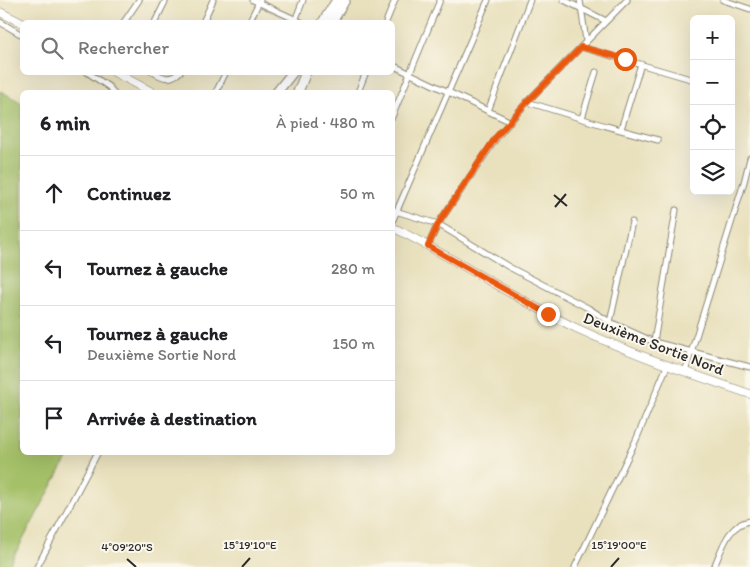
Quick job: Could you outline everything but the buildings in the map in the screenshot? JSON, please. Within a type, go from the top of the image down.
[{"type":"highway","points":[[325,20],[337,0]]},
{"type":"highway","points":[[333,20],[345,0]]},
{"type":"highway","points":[[278,90],[290,75]]},
{"type":"highway","points":[[299,90],[305,75]]},
{"type":"main road","points":[[0,12],[20,22]]},
{"type":"main road","points":[[128,76],[149,90]]},
{"type":"main road","name":"Deuxième Sortie Nord","points":[[395,229],[548,314],[602,340],[667,366],[750,394]]},
{"type":"street","points":[[125,20],[139,0]]},
{"type":"street","points":[[156,20],[166,0]]},
{"type":"street","points":[[204,20],[213,0]]},
{"type":"street","points":[[298,20],[303,0]]},
{"type":"street","points":[[387,20],[395,0]]},
{"type":"street","points":[[395,110],[440,0]]},
{"type":"street","points":[[488,0],[450,92],[395,212],[438,224],[509,267],[588,308],[610,322],[654,342],[750,367]]},
{"type":"street","points":[[488,110],[530,0]]},
{"type":"street","points":[[564,0],[606,21]]},
{"type":"street","points":[[580,0],[586,41]]},
{"type":"street","points":[[428,246],[438,224],[496,137],[527,102],[627,0]]},
{"type":"street","points":[[723,0],[749,9],[750,2]]},
{"type":"street","points":[[250,20],[257,1],[294,20]]},
{"type":"street","points":[[0,22],[20,34]]},
{"type":"street","points":[[581,47],[690,79]]},
{"type":"street","points":[[621,130],[641,64]]},
{"type":"street","points":[[395,66],[509,121]]},
{"type":"street","points":[[582,118],[596,72]]},
{"type":"street","points":[[91,75],[111,90]]},
{"type":"street","points":[[160,75],[166,78],[177,75]]},
{"type":"street","points":[[217,90],[224,75]]},
{"type":"street","points":[[359,90],[365,75]]},
{"type":"street","points":[[527,102],[658,140]]},
{"type":"street","points":[[685,372],[742,191],[750,158]]},
{"type":"street","points":[[654,342],[676,210]]},
{"type":"street","points":[[610,322],[632,222]]},
{"type":"street","points":[[583,567],[576,565],[636,440],[667,366]]},
{"type":"street","points":[[37,567],[96,455]]},
{"type":"street","points":[[714,567],[731,531],[742,523],[750,521]]},
{"type":"green space","points":[[0,91],[20,102],[20,455],[69,455],[8,567],[0,567]]},
{"type":"route","points":[[548,314],[428,246],[438,224],[496,137],[509,121],[581,47],[625,59]]}]
